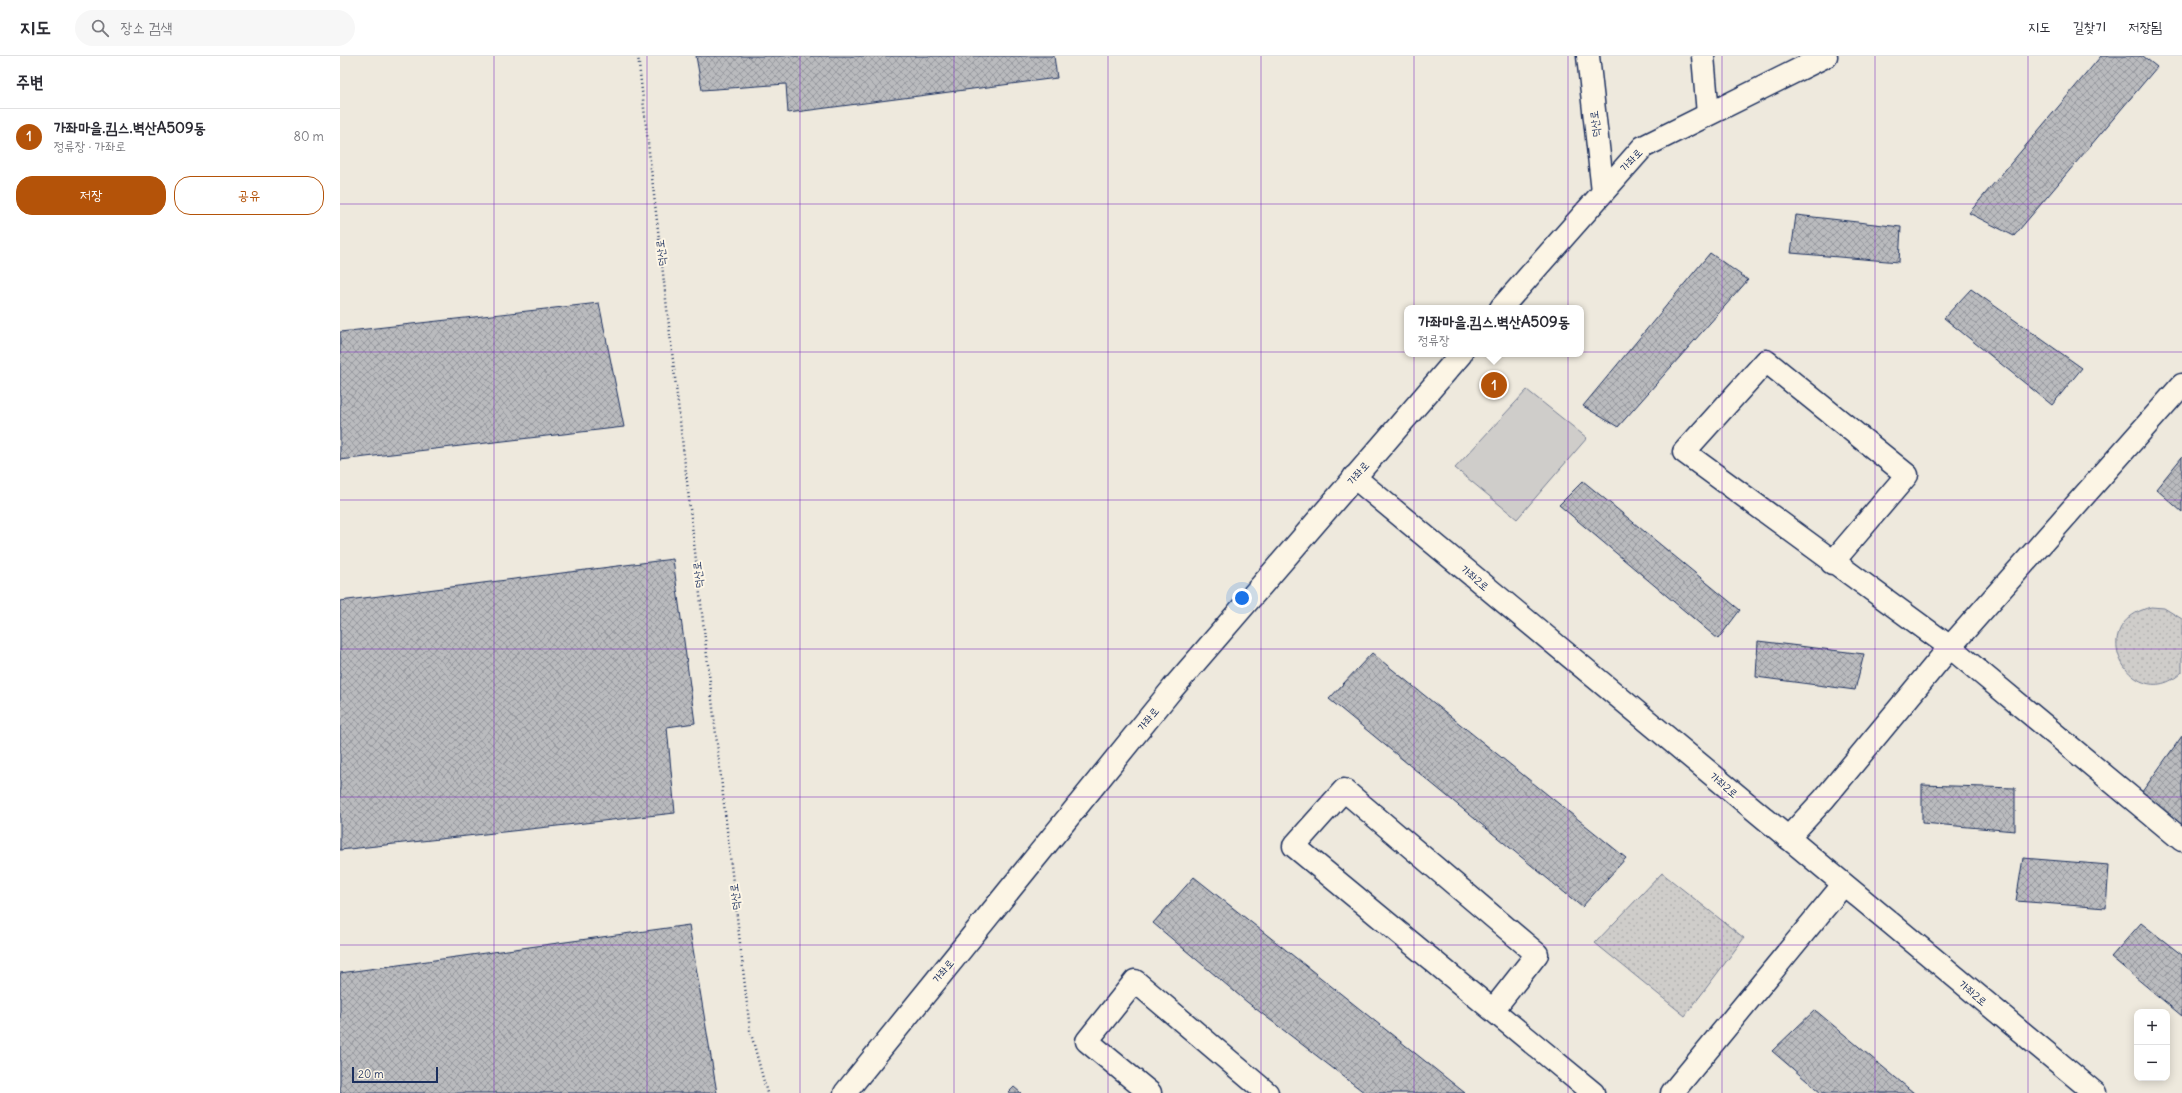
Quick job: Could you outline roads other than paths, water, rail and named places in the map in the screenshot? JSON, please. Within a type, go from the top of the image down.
[{"type":"street","name":"덕산로","points":[[1588,56],[1603,192]]},
{"type":"street","points":[[1703,56],[1708,114]]},
{"type":"street","name":"가좌로","points":[[1504,305],[1643,147],[1826,56]]},
{"type":"street","name":"가좌로","points":[[844,1093],[1173,688],[1457,357]]},
{"type":"street","points":[[1832,563],[1907,475],[1766,362],[1684,452],[1832,563],[1950,647],[2182,840]]},
{"type":"street","points":[[1788,838],[1824,799],[1950,647],[2182,385]]},
{"type":"street","name":"가좌2로","points":[[1354,477],[2095,1093]]},
{"type":"street","points":[[1493,1010],[1537,954],[1344,790],[1294,846],[1493,1010],[1594,1093]]},
{"type":"street","points":[[1672,1093],[1844,885]]},
{"type":"street","points":[[1150,1093],[1087,1041],[1135,981],[1267,1093]]},
{"type":"place","name":"가좌마을.킴스.벽산A509동","points":[[1494,385]]}]
